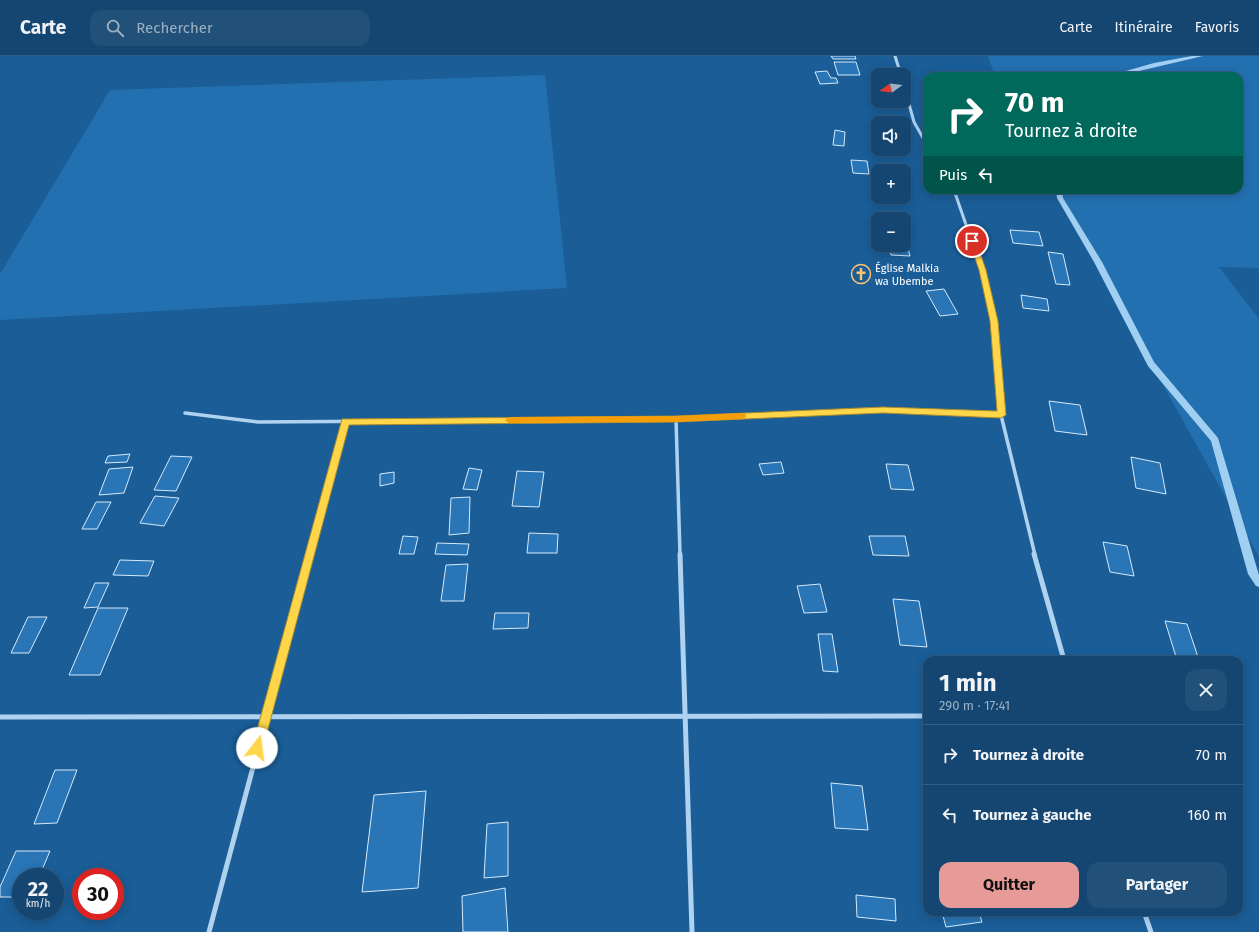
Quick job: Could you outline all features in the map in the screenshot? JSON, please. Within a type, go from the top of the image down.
[{"type":"street","points":[[895,56],[899,68]]},
{"type":"street","points":[[910,108],[914,122],[923,138]]},
{"type":"street","points":[[955,194],[982,270],[994,321],[1001,415],[1026,524],[1063,656]]},
{"type":"street","points":[[185,413],[258,422],[676,419],[883,410],[1001,415]]},
{"type":"street","points":[[676,419],[692,932]]},
{"type":"street","points":[[209,932],[345,421]]},
{"type":"street","points":[[0,717],[923,716]]},
{"type":"street","points":[[1145,916],[1151,932]]},
{"type":"shaded area","points":[[988,56],[1259,56],[1259,268],[1219,267],[1259,319],[1259,557],[1056,194],[1243,194],[1243,72],[994,72]]},
{"type":"shaded area","points":[[545,75],[567,288],[0,320],[0,274],[110,90]]},
{"type":"building","points":[[831,56],[855,56],[856,59],[833,59]]},
{"type":"building","points":[[834,62],[856,62],[860,75],[838,75]]},
{"type":"building","points":[[827,71],[831,78],[836,78],[838,83],[820,84],[815,72]]},
{"type":"building","points":[[835,130],[845,132],[844,146],[833,145]]},
{"type":"building","points":[[851,160],[867,161],[869,174],[853,173]]},
{"type":"building","points":[[1010,230],[1039,232],[1043,246],[1013,243]]},
{"type":"building","points":[[890,252],[909,252],[910,256],[891,255]]},
{"type":"building","points":[[1048,252],[1063,254],[1070,285],[1056,284]]},
{"type":"building","points":[[944,289],[958,314],[940,316],[926,291]]},
{"type":"building","points":[[1021,295],[1047,299],[1049,311],[1023,308]]},
{"type":"building","points":[[1049,401],[1080,405],[1087,435],[1055,431]]},
{"type":"building","points":[[130,454],[127,462],[105,463],[108,456]]},
{"type":"building","points":[[171,456],[192,457],[176,491],[154,490]]},
{"type":"building","points":[[1131,457],[1160,463],[1166,494],[1136,488]]},
{"type":"building","points":[[781,462],[784,473],[763,475],[759,464]]},
{"type":"building","points":[[886,464],[908,465],[914,490],[891,489]]},
{"type":"building","points":[[133,467],[124,493],[99,495],[109,469]]},
{"type":"building","points":[[469,468],[482,470],[477,490],[463,489]]},
{"type":"building","points":[[517,471],[544,472],[539,507],[512,506]]},
{"type":"building","points":[[394,472],[394,483],[380,486],[380,474]]},
{"type":"building","points":[[155,496],[179,498],[164,526],[140,523]]},
{"type":"building","points":[[470,497],[469,533],[449,535],[451,498]]},
{"type":"building","points":[[96,502],[111,502],[97,529],[82,529]]},
{"type":"building","points":[[529,533],[558,534],[557,553],[527,553]]},
{"type":"building","points":[[403,536],[418,537],[414,554],[399,554]]},
{"type":"building","points":[[869,536],[905,536],[909,556],[873,555]]},
{"type":"building","points":[[1103,542],[1127,546],[1134,576],[1110,572]]},
{"type":"building","points":[[437,543],[469,544],[467,555],[435,554]]},
{"type":"building","points":[[120,560],[154,561],[148,576],[113,575]]},
{"type":"building","points":[[468,564],[464,601],[441,601],[446,565]]},
{"type":"building","points":[[95,583],[109,583],[98,607],[84,608]]},
{"type":"building","points":[[820,584],[827,612],[804,613],[797,586]]},
{"type":"building","points":[[893,599],[919,601],[927,647],[900,645]]},
{"type":"building","points":[[98,608],[128,608],[100,675],[69,675]]},
{"type":"building","points":[[495,613],[529,613],[528,628],[493,629]]},
{"type":"building","points":[[28,617],[47,617],[29,653],[11,653]]},
{"type":"building","points":[[1165,621],[1187,624],[1198,656],[1176,656]]},
{"type":"building","points":[[818,634],[832,634],[838,672],[823,671]]},
{"type":"building","points":[[55,770],[77,770],[57,823],[34,824]]},
{"type":"building","points":[[831,783],[862,786],[868,830],[835,828]]},
{"type":"building","points":[[426,791],[418,888],[362,892],[374,795]]},
{"type":"building","points":[[508,822],[508,876],[484,878],[487,824]]},
{"type":"building","points":[[16,851],[50,851],[43,868],[12,868],[12,897],[0,897],[0,887]]},
{"type":"building","points":[[505,888],[508,932],[463,932],[462,896]]},
{"type":"building","points":[[856,895],[895,899],[896,921],[857,917]]},
{"type":"building","points":[[943,916],[980,916],[982,922],[946,927]]},
{"type":"waterway","points":[[1127,72],[1200,56]]},
{"type":"waterway","points":[[1060,194],[1060,198],[1098,262],[1151,364],[1215,440],[1253,574],[1259,583]]},
{"type":"slow traffic","points":[[509,420],[676,419],[743,416]]},
{"type":"place","name":"Église Malkia wa Ubembe","points":[[861,274]]},
{"type":"route","points":[[257,748],[345,421],[676,419],[883,410],[1001,415],[994,321],[982,270],[972,241]]}]
